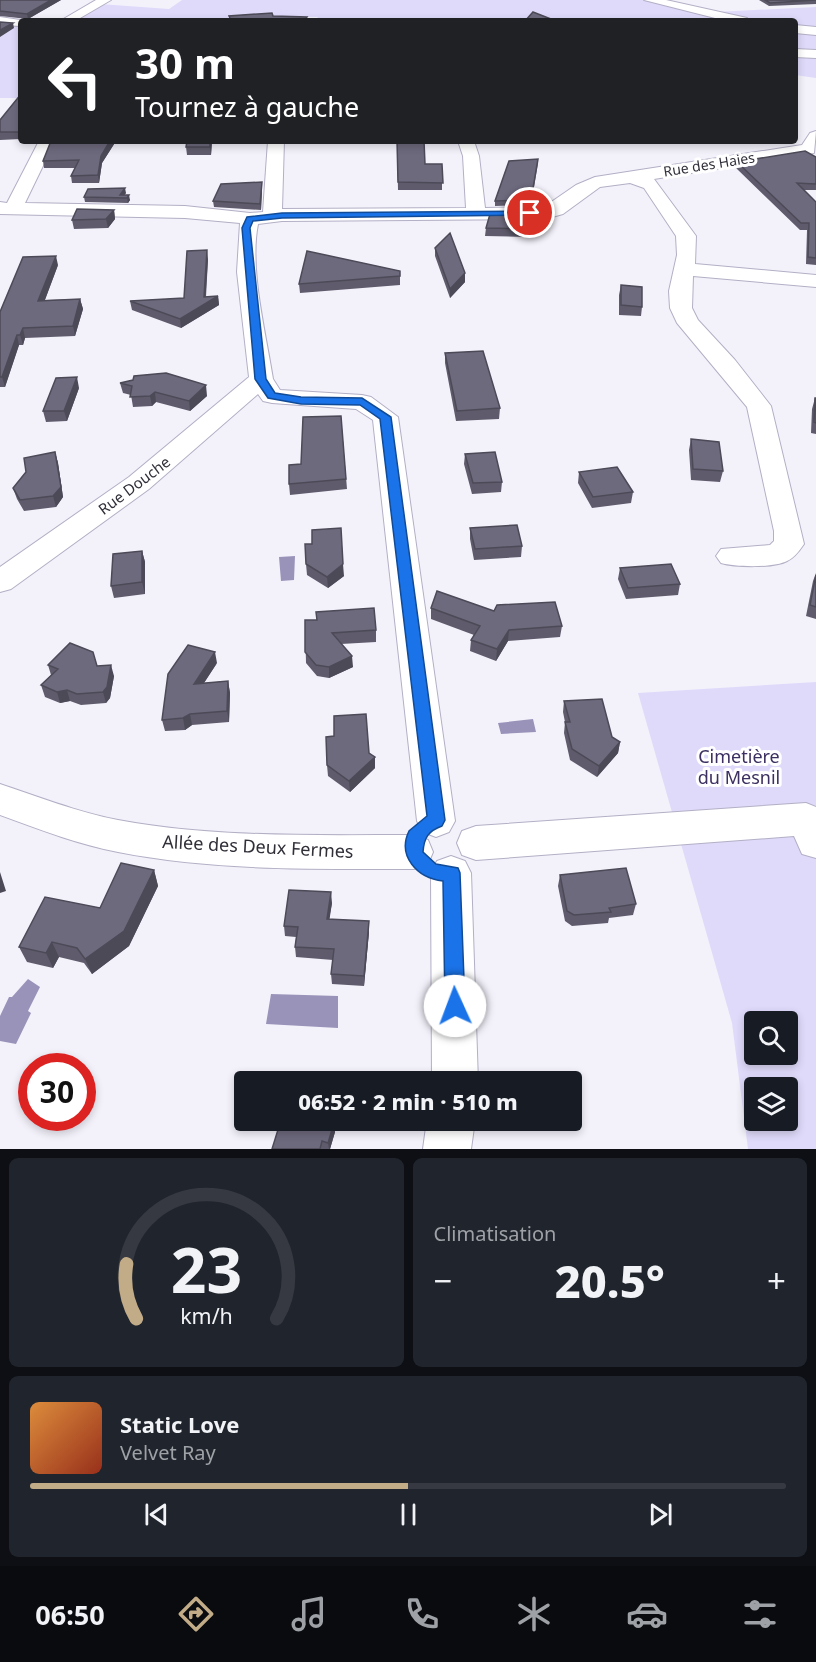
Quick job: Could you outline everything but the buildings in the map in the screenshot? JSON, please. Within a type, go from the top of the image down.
[{"type":"street","points":[[72,18],[105,0]]},
{"type":"street","points":[[650,0],[729,18]]},
{"type":"street","points":[[0,21],[18,22]]},
{"type":"street","points":[[798,28],[816,31]]},
{"type":"street","points":[[798,54],[816,54]]},
{"type":"street","name":"Rue des Haies","points":[[6,208],[185,212],[261,217],[545,213],[556,210],[582,189],[595,182],[808,149],[816,136]]},
{"type":"street","points":[[6,208],[45,144]]},
{"type":"street","points":[[275,144],[261,217],[246,228],[261,379],[272,396],[301,400],[362,402],[386,417],[436,820]]},
{"type":"street","points":[[467,144],[471,156],[476,214]]},
{"type":"street","points":[[36,160],[59,159]]},
{"type":"street","points":[[631,178],[650,184],[686,236],[686,269],[680,291],[681,308],[688,323],[728,365],[759,406],[789,544],[778,554],[731,556]]},
{"type":"street","points":[[686,269],[816,280]]},
{"type":"street","name":"Rue Douche","points":[[1,579],[139,483],[261,379]]},
{"type":"street","name":"Allée des Deux Fermes","points":[[0,799],[53,819],[116,836],[195,847],[279,851],[414,852]]},
{"type":"street","points":[[455,1071],[464,858],[466,827],[447,820],[436,820],[428,824],[416,836],[414,852],[418,860],[432,872],[464,858],[806,819],[816,842]]},
{"type":"street","points":[[447,1149],[449,1131]]},
{"type":"green space","points":[[182,0],[643,0],[695,13],[816,7],[816,78],[798,75],[798,18],[74,18],[100,4],[169,9]]},
{"type":"green space","points":[[0,23],[18,25],[18,98],[0,98]]},
{"type":"green space","name":"Cimetière du Mesnil","points":[[816,682],[816,1149],[748,1149],[746,1131],[798,1131],[798,1077],[744,1077],[744,1118],[732,1023],[638,693]]},
{"type":"shaded area","points":[[295,556],[294,580],[281,581],[279,557]]},
{"type":"shaded area","points":[[533,719],[536,732],[501,734],[498,723]]},
{"type":"shaded area","points":[[28,979],[40,987],[28,1011],[31,1013],[16,1044],[0,1041],[0,1016],[9,997],[12,997]]},
{"type":"shaded area","points":[[271,994],[338,996],[338,1028],[266,1024]]},
{"type":"route","points":[[455,1006],[451,873],[432,872],[424,867],[414,852],[413,844],[420,829],[436,820],[386,417],[376,408],[346,399],[301,400],[272,396],[261,379],[246,228],[250,219],[282,215],[530,213]]}]
